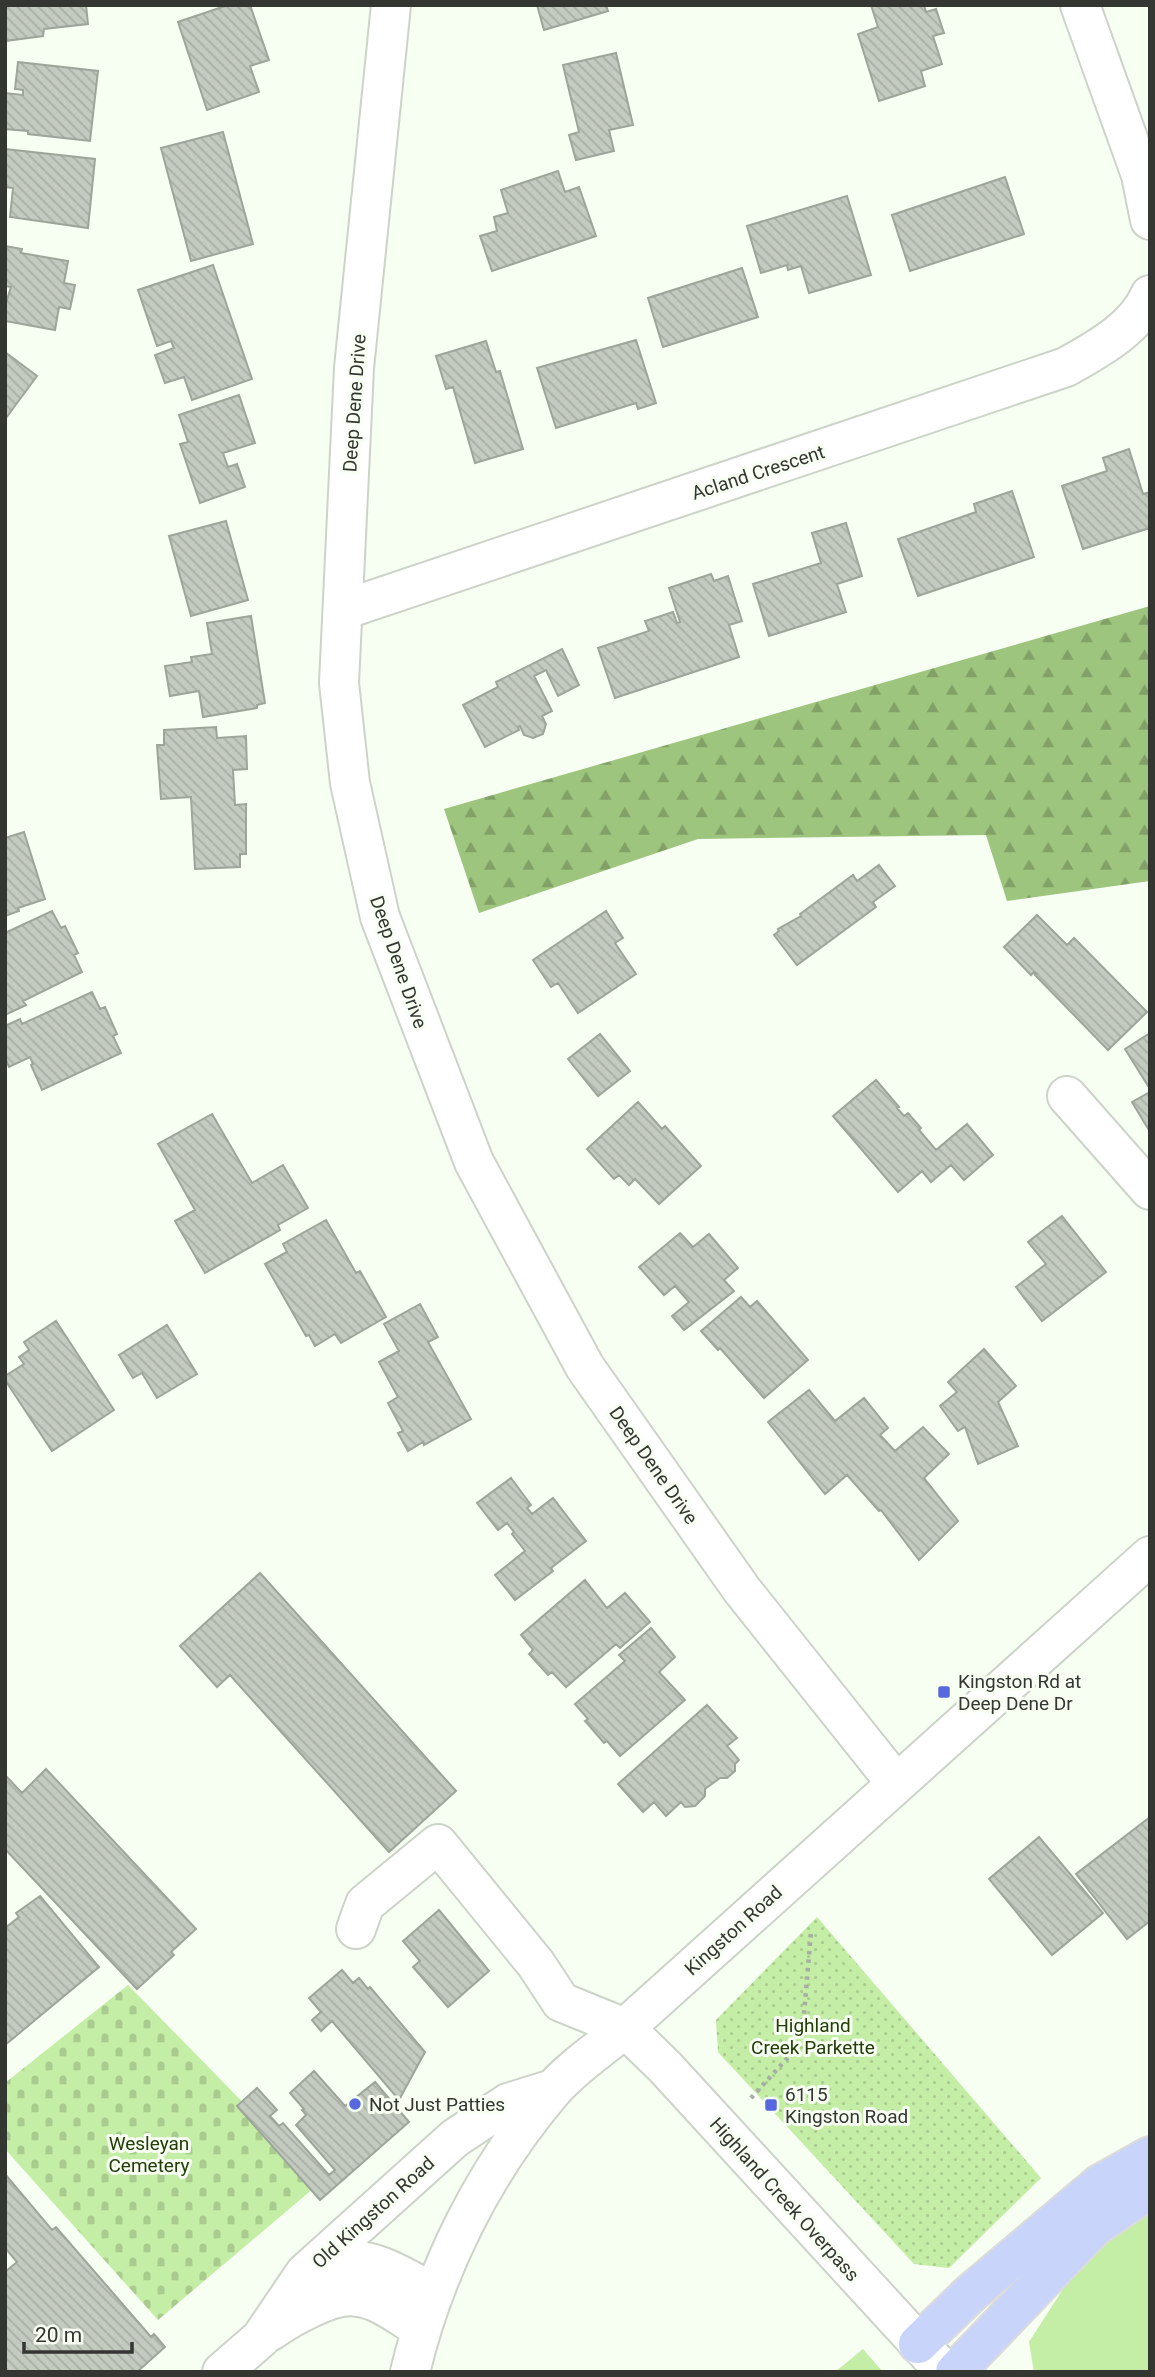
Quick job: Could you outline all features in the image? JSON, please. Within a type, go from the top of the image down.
[{"type":"highway","points":[[918,2344],[971,2293],[1100,2184],[1150,2156]]},
{"type":"highway","points":[[955,2372],[1094,2227],[1150,2189]]},
{"type":"street","name":"Deep Dene Drive","points":[[391,5],[354,368],[339,683],[350,783],[380,917],[474,1162],[585,1367],[742,1590],[896,1783]]},
{"type":"street","points":[[1080,5],[1141,175],[1150,220]]},
{"type":"street","name":"Acland Crescent","points":[[343,611],[1066,367],[1116,336],[1132,320],[1150,295]]},
{"type":"street","points":[[1067,1096],[1150,1190]]},
{"type":"street","name":"Kingston Road","points":[[410,2372],[433,2292],[451,2248],[495,2168],[553,2090],[1150,1556]]},
{"type":"street","points":[[356,1929],[365,1904],[438,1844],[537,1964],[561,2002],[625,2028]]},
{"type":"street","name":"Highland Creek Overpass","points":[[625,2028],[665,2067],[945,2372]]},
{"type":"street","name":"Old Kingston Road","points":[[222,2372],[261,2337],[305,2273],[455,2138],[508,2103],[553,2090]]},
{"type":"street","points":[[305,2273],[334,2262],[371,2263],[433,2292]]},
{"type":"street","points":[[261,2337],[283,2322],[334,2299],[357,2296],[381,2305],[421,2329]]},
{"type":"path","points":[[751,2098],[792,2053],[804,2014],[811,1931]]},
{"type":"green space","points":[[1150,606],[1150,881],[1007,901],[986,835],[698,839],[479,913],[444,809]]},
{"type":"green space","name":"Highland Creek Parkette","points":[[817,1917],[1041,2178],[949,2268],[914,2264],[718,2052],[716,2020]]},
{"type":"green space","name":"Wesleyan Cemetery","points":[[128,1985],[321,2182],[158,2320],[5,2149],[5,2083]]},
{"type":"green space","points":[[1150,2208],[1150,2372],[1034,2372],[1029,2342],[1090,2247]]},
{"type":"green space","points":[[863,2349],[883,2372],[835,2372]]},
{"type":"building","points":[[5,5],[86,5],[88,24],[44,29],[43,36],[5,41]]},
{"type":"building","points":[[228,5],[250,5],[269,60],[250,66],[259,92],[207,110],[178,22]]},
{"type":"building","points":[[537,5],[606,5],[608,11],[544,30]]},
{"type":"building","points":[[871,5],[924,5],[926,12],[936,9],[944,33],[933,36],[942,64],[921,71],[925,86],[879,101],[858,34],[878,27]]},
{"type":"building","points":[[616,53],[633,125],[609,130],[614,151],[576,160],[569,135],[579,132],[563,65]]},
{"type":"building","points":[[18,62],[98,71],[90,141],[5,129],[5,93],[23,95],[23,90],[15,89]]},
{"type":"building","points":[[223,132],[253,244],[191,261],[161,148]]},
{"type":"building","points":[[5,149],[95,159],[88,228],[10,217],[13,188],[5,187]]},
{"type":"building","points":[[558,171],[565,192],[579,187],[596,236],[492,271],[480,236],[497,231],[494,217],[508,213],[501,190]]},
{"type":"building","points":[[1005,177],[1024,234],[910,271],[892,215]]},
{"type":"building","points":[[847,196],[871,275],[809,293],[801,266],[788,270],[787,265],[761,273],[747,226]]},
{"type":"building","points":[[5,246],[22,249],[21,253],[68,261],[64,283],[75,285],[70,309],[59,307],[55,330],[5,321],[5,306],[11,287],[5,286]]},
{"type":"building","points":[[213,265],[252,379],[192,400],[184,377],[165,383],[155,355],[174,348],[171,341],[157,346],[138,290]]},
{"type":"building","points":[[742,268],[758,317],[663,347],[648,298]]},
{"type":"building","points":[[636,340],[656,403],[638,409],[636,403],[556,428],[537,368]]},
{"type":"building","points":[[486,341],[496,372],[500,371],[523,449],[475,463],[453,387],[446,389],[436,356]]},
{"type":"building","points":[[5,352],[37,376],[6,418],[5,417]]},
{"type":"building","points":[[239,395],[255,443],[223,453],[228,467],[237,464],[245,487],[200,503],[180,444],[188,442],[179,415]]},
{"type":"building","points":[[1129,449],[1143,494],[1150,492],[1150,528],[1083,549],[1062,486],[1107,471],[1103,458]]},
{"type":"building","points":[[1012,491],[1034,557],[918,596],[898,539],[976,512],[974,504]]},
{"type":"building","points":[[226,521],[248,600],[191,616],[169,536]]},
{"type":"building","points":[[846,523],[862,576],[837,584],[846,612],[769,636],[753,584],[821,563],[812,533]]},
{"type":"building","points":[[711,574],[714,581],[728,576],[742,621],[729,625],[739,657],[615,698],[598,648],[649,631],[645,621],[673,612],[677,623],[680,622],[669,588]]},
{"type":"building","points":[[251,616],[265,703],[257,705],[257,708],[203,717],[199,691],[170,696],[165,666],[192,662],[191,657],[212,654],[207,623]]},
{"type":"building","points":[[562,649],[579,685],[558,696],[546,670],[534,676],[552,711],[542,716],[546,724],[543,734],[533,738],[524,735],[520,726],[519,730],[485,747],[463,705],[498,687],[496,682]]},
{"type":"building","points":[[216,727],[217,738],[246,736],[247,769],[233,770],[235,805],[246,804],[246,854],[240,854],[240,867],[195,869],[191,797],[161,799],[157,745],[164,745],[164,730]]},
{"type":"building","points":[[24,832],[45,899],[18,908],[19,911],[5,916],[5,838]]},
{"type":"building","points":[[879,865],[895,886],[873,902],[876,907],[797,965],[774,935],[778,929],[801,916],[800,914],[853,875],[857,881]]},
{"type":"building","points":[[52,911],[61,928],[65,926],[78,953],[74,955],[82,972],[23,1001],[26,1005],[5,1015],[5,933]]},
{"type":"building","points":[[606,911],[623,938],[615,943],[636,974],[578,1013],[558,983],[551,987],[533,960]]},
{"type":"building","points":[[1037,915],[1067,945],[1074,938],[1147,1012],[1108,1050],[1035,975],[1037,974],[1034,972],[1031,975],[1004,947]]},
{"type":"building","points":[[92,992],[100,1009],[105,1007],[117,1034],[113,1036],[121,1053],[42,1090],[30,1057],[9,1067],[5,1058],[5,1026],[20,1019],[22,1024]]},
{"type":"building","points":[[1150,1033],[1150,1089],[1125,1049]]},
{"type":"building","points":[[600,1034],[630,1071],[598,1096],[568,1059]]},
{"type":"building","points":[[876,1080],[904,1116],[908,1113],[921,1128],[919,1130],[936,1150],[967,1124],[993,1155],[964,1180],[951,1165],[931,1182],[922,1171],[898,1192],[833,1116]]},
{"type":"building","points":[[1150,1092],[1150,1132],[1132,1102]]},
{"type":"building","points":[[638,1102],[662,1129],[665,1126],[701,1166],[659,1204],[635,1179],[629,1185],[619,1175],[614,1179],[587,1149]]},
{"type":"building","points":[[212,1114],[252,1183],[283,1165],[308,1208],[278,1225],[280,1230],[205,1273],[175,1221],[195,1210],[158,1144]]},
{"type":"building","points":[[1062,1216],[1106,1272],[1042,1321],[1016,1287],[1046,1264],[1028,1242]]},
{"type":"building","points":[[326,1220],[356,1273],[360,1271],[386,1317],[341,1343],[335,1334],[315,1346],[309,1335],[306,1336],[265,1264],[287,1252],[283,1244]]},
{"type":"building","points":[[680,1233],[693,1247],[709,1234],[738,1268],[724,1280],[734,1291],[684,1330],[672,1316],[689,1302],[675,1286],[664,1295],[639,1267]]},
{"type":"building","points":[[741,1297],[750,1307],[757,1301],[808,1360],[764,1398],[720,1348],[718,1350],[701,1331]]},
{"type":"building","points":[[420,1304],[438,1337],[428,1342],[471,1419],[408,1451],[398,1433],[403,1431],[388,1403],[398,1397],[379,1362],[399,1351],[384,1324]]},
{"type":"building","points":[[56,1321],[114,1410],[52,1451],[5,1380],[5,1376],[24,1364],[19,1357],[29,1350],[24,1342]]},
{"type":"building","points":[[167,1325],[197,1374],[157,1398],[142,1373],[133,1378],[119,1355]]},
{"type":"building","points":[[984,1349],[1016,1386],[998,1402],[1018,1446],[978,1464],[965,1427],[958,1431],[940,1406],[957,1392],[948,1382]]},
{"type":"building","points":[[809,1390],[835,1421],[864,1398],[888,1428],[880,1435],[895,1451],[923,1427],[949,1454],[924,1478],[958,1521],[919,1560],[881,1510],[879,1511],[847,1475],[825,1494],[768,1422]]},
{"type":"building","points":[[511,1478],[531,1505],[527,1508],[532,1514],[553,1498],[586,1541],[515,1600],[495,1575],[525,1551],[507,1523],[498,1530],[477,1503]]},
{"type":"building","points":[[260,1573],[456,1791],[389,1852],[230,1675],[217,1687],[180,1646]]},
{"type":"building","points":[[585,1580],[607,1608],[625,1593],[650,1622],[620,1648],[616,1644],[566,1687],[552,1672],[548,1675],[529,1654],[533,1650],[521,1635]]},
{"type":"building","points":[[651,1628],[675,1657],[659,1672],[685,1700],[620,1756],[607,1741],[604,1743],[585,1721],[588,1719],[575,1704],[625,1661],[619,1655]]},
{"type":"building","points":[[707,1705],[737,1738],[727,1746],[739,1760],[735,1764],[735,1771],[705,1789],[705,1796],[695,1806],[685,1807],[681,1802],[666,1816],[654,1802],[643,1812],[618,1784]]},
{"type":"building","points":[[46,1769],[196,1929],[171,1952],[174,1955],[137,1989],[5,1849],[5,1775],[22,1793]]},
{"type":"building","points":[[1150,1817],[1150,1921],[1127,1939],[1076,1874]]},
{"type":"building","points":[[1039,1837],[1103,1913],[1052,1955],[989,1879]]},
{"type":"building","points":[[40,1896],[99,1967],[5,2045],[5,1928],[19,1917],[16,1913]]},
{"type":"building","points":[[439,1910],[489,1971],[448,2007],[413,1967],[420,1961],[403,1941]]},
{"type":"building","points":[[342,1970],[353,1983],[359,1978],[368,1989],[370,1987],[425,2052],[399,2100],[332,2021],[321,2031],[312,2020],[321,2012],[309,1998]]},
{"type":"building","points":[[314,2071],[345,2106],[375,2082],[409,2122],[320,2200],[237,2106],[257,2088],[277,2110],[270,2116],[279,2126],[283,2123],[329,2175],[335,2170],[296,2125],[306,2115],[290,2093]]},
{"type":"building","points":[[5,2174],[52,2230],[56,2227],[151,2337],[154,2334],[165,2347],[137,2372],[5,2372],[5,2272],[17,2262],[5,2248]]},
{"type":"place","name":"Kingston Rd at Deep Dene Dr","points":[[944,1692]]},
{"type":"place","name":"Not Just Patties","points":[[355,2104]]},
{"type":"place","name":"6115 Kingston Road","points":[[771,2105]]}]
